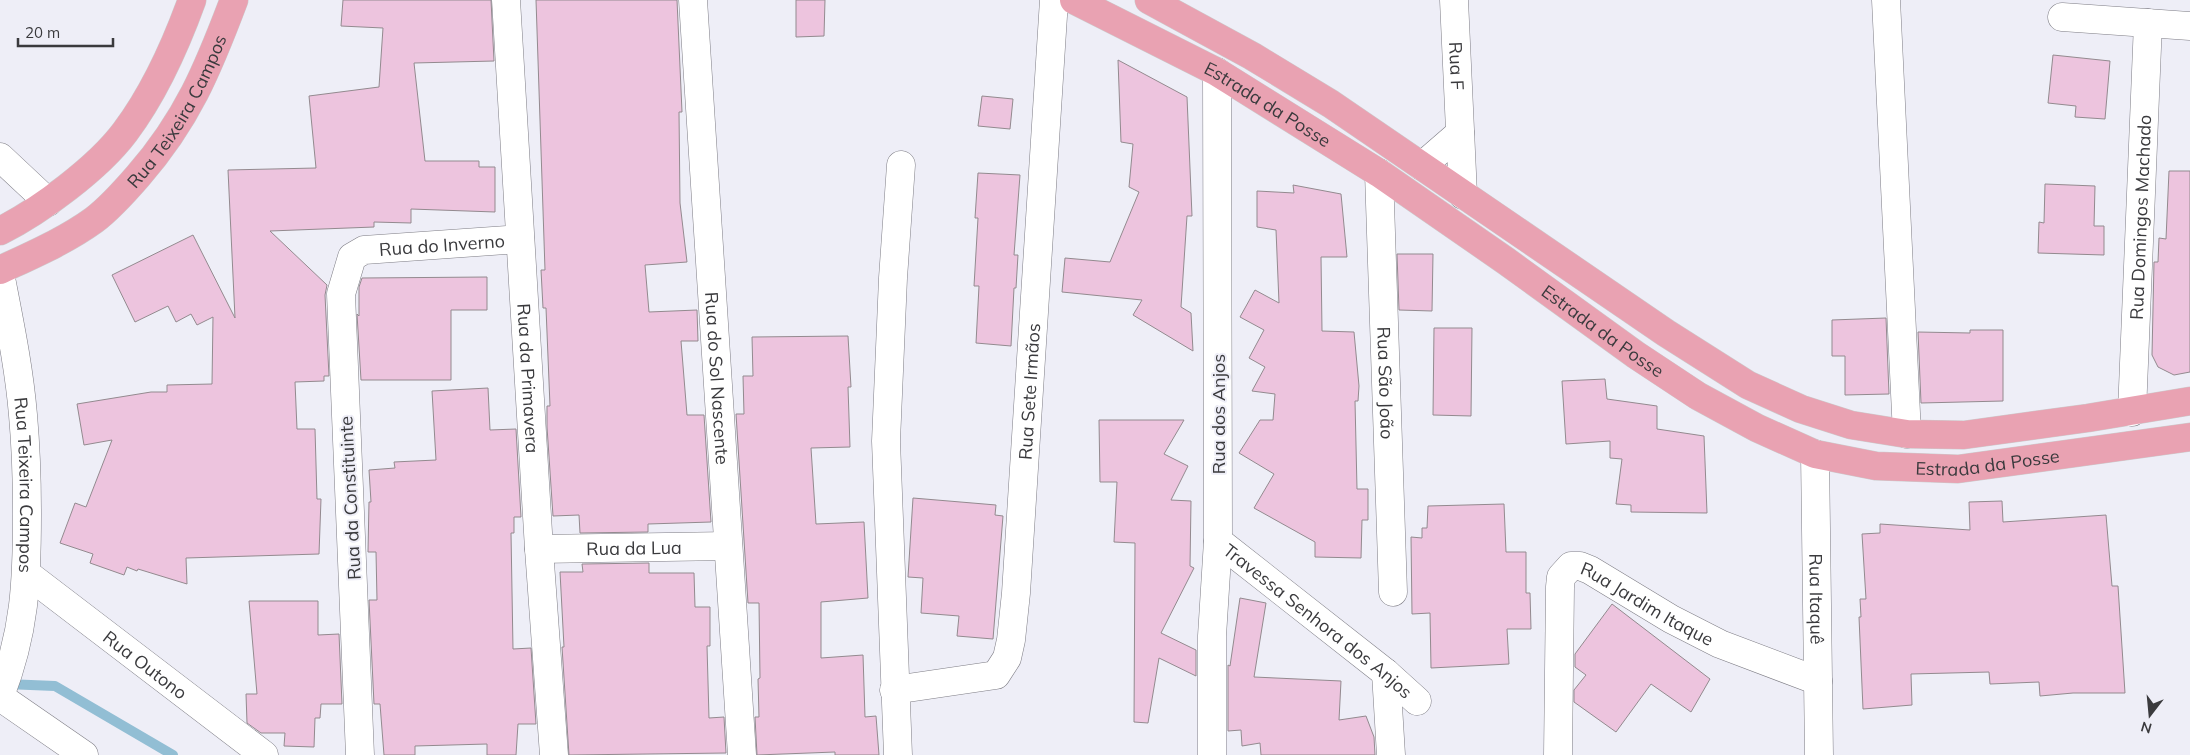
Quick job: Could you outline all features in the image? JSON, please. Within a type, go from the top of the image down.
[{"type":"main road","name":"Rua Teixeira Campos","points":[[0,231],[48,202],[89,169],[124,133],[151,91],[174,48],[192,0]]},
{"type":"main road","name":"Rua Teixeira Campos","points":[[0,271],[53,246],[95,219],[160,151],[188,108],[209,67],[234,0]]},
{"type":"main road","name":"Estrada da Posse","points":[[1074,0],[1217,72],[1379,173],[1506,261],[1636,355],[1698,396],[1757,428],[1814,454],[1876,466],[1958,469],[2190,437]]},
{"type":"main road","name":"Estrada da Posse","points":[[1165,4],[1331,104],[1666,333],[1748,385],[1801,409],[1851,425],[1907,434],[1964,435],[2132,412],[2190,401]]},
{"type":"street","name":"Rua da Primavera","points":[[506,0],[539,549],[554,755]]},
{"type":"street","name":"Rua do Sol Nascente","points":[[693,0],[742,755]]},
{"type":"street","name":"Rua Sete Irmãos","points":[[894,690],[996,675],[1007,658],[1011,640],[1016,592],[1054,0]]},
{"type":"street","name":"Rua F","points":[[1454,0],[1463,195]]},
{"type":"street","points":[[1886,0],[1907,434]]},
{"type":"street","points":[[2062,17],[2190,26]]},
{"type":"street","name":"Rua Domingos Machado","points":[[2132,412],[2148,23]]},
{"type":"street","name":"Rua dos Anjos","points":[[1212,755],[1212,636],[1218,541],[1217,72]]},
{"type":"street","points":[[1422,166],[1460,133]]},
{"type":"street","points":[[0,157],[48,202]]},
{"type":"street","points":[[898,755],[894,690],[886,441],[893,278],[901,164]]},
{"type":"street","name":"Rua São João","points":[[1379,173],[1393,592]]},
{"type":"street","name":"Rua do Inverno","points":[[364,250],[520,239]]},
{"type":"street","name":"Rua da Constituinte","points":[[360,755],[341,294],[352,257],[364,250]]},
{"type":"street","name":"Rua Teixeira Campos","points":[[0,271],[15,354],[23,414],[27,481],[27,574],[12,612],[16,650],[1,693]]},
{"type":"street","name":"Rua Itaquê","points":[[1814,454],[1819,749]]},
{"type":"street","name":"Travessa Senhora dos Anjos","points":[[1218,541],[1386,673],[1417,701]]},
{"type":"street","name":"Rua da Lua","points":[[539,549],[728,546]]},
{"type":"street","name":"Rua Jardim Itaque","points":[[1558,755],[1560,587],[1561,577],[1571,566],[1580,566],[1590,570],[1671,619],[1720,644],[1818,682]]},
{"type":"street","name":"Rua Outono","points":[[27,574],[264,755]]},
{"type":"street","points":[[1386,673],[1391,755]]},
{"type":"street","points":[[1,693],[84,755]]},
{"type":"building","points":[[343,0],[491,0],[494,61],[414,63],[425,161],[479,161],[479,167],[495,167],[495,212],[411,209],[411,223],[374,222],[374,227],[270,231],[327,285],[325,295],[329,376],[324,376],[324,381],[295,382],[297,429],[315,429],[317,499],[321,499],[319,554],[186,558],[187,584],[127,567],[124,575],[90,563],[93,554],[60,543],[75,503],[86,507],[112,440],[84,445],[77,404],[151,392],[167,392],[167,385],[212,384],[213,317],[197,325],[191,314],[176,322],[168,306],[135,322],[112,275],[193,235],[235,318],[228,170],[316,168],[309,96],[379,87],[383,28],[341,26]]},
{"type":"building","points":[[536,0],[677,0],[682,112],[679,112],[680,203],[687,262],[645,265],[649,312],[697,310],[698,341],[681,341],[687,415],[704,415],[711,522],[648,524],[648,532],[580,533],[579,515],[553,516],[547,427],[547,406],[550,406],[546,308],[543,308],[541,270],[545,270]]},
{"type":"building","points":[[796,0],[825,0],[824,36],[796,37]]},
{"type":"building","points":[[2053,55],[2110,61],[2105,119],[2075,117],[2076,106],[2048,103]]},
{"type":"building","points":[[1118,60],[1187,97],[1192,216],[1187,216],[1181,307],[1191,313],[1193,351],[1133,315],[1142,300],[1062,292],[1065,258],[1110,262],[1139,192],[1129,187],[1133,144],[1121,142]]},
{"type":"building","points":[[982,96],[1013,99],[1010,129],[978,126]]},
{"type":"building","points":[[2169,171],[2190,171],[2190,372],[2174,375],[2158,367],[2152,355],[2154,262],[2158,262],[2159,238],[2166,239]]},
{"type":"building","points":[[978,173],[1020,175],[1014,255],[1018,255],[1011,346],[976,343],[979,286],[974,286],[978,218],[975,218]]},
{"type":"building","points":[[2045,184],[2095,186],[2094,226],[2104,226],[2104,255],[2038,253],[2039,222],[2044,223]]},
{"type":"building","points":[[1293,185],[1341,194],[1347,257],[1321,257],[1322,331],[1354,332],[1359,386],[1358,401],[1355,401],[1357,489],[1368,489],[1368,520],[1362,520],[1361,558],[1315,557],[1315,542],[1254,508],[1274,474],[1239,453],[1260,420],[1273,420],[1275,394],[1252,391],[1265,367],[1249,358],[1264,330],[1240,317],[1255,290],[1279,303],[1276,230],[1257,227],[1257,191],[1294,193]]},
{"type":"building","points":[[1397,254],[1433,254],[1432,311],[1399,310]]},
{"type":"building","points":[[487,277],[487,310],[451,310],[451,380],[361,380],[357,314],[359,316],[359,287],[362,278]]},
{"type":"building","points":[[1886,318],[1889,394],[1845,395],[1845,356],[1832,356],[1832,320]]},
{"type":"building","points":[[1434,328],[1472,328],[1471,416],[1433,415]]},
{"type":"building","points":[[1970,330],[2003,330],[2003,401],[1921,403],[1918,332],[1970,333]]},
{"type":"building","points":[[848,336],[851,387],[848,387],[850,447],[811,448],[816,524],[864,522],[868,598],[821,602],[821,658],[863,655],[865,717],[876,716],[879,755],[835,755],[835,752],[757,755],[755,717],[759,717],[759,603],[748,603],[736,414],[744,414],[743,376],[753,376],[752,337]]},
{"type":"building","points":[[1605,379],[1607,399],[1657,406],[1657,429],[1704,436],[1707,513],[1631,512],[1631,505],[1616,504],[1622,459],[1610,458],[1610,441],[1566,444],[1562,381]]},
{"type":"building","points":[[488,388],[490,430],[516,429],[521,517],[514,517],[514,533],[511,533],[513,649],[531,648],[536,724],[518,724],[516,755],[487,755],[487,744],[415,746],[415,755],[384,755],[380,704],[374,704],[369,600],[377,600],[376,552],[368,552],[369,502],[371,502],[369,470],[395,468],[394,462],[436,460],[432,391]]},
{"type":"building","points":[[1099,420],[1184,420],[1164,454],[1188,466],[1171,500],[1191,501],[1190,566],[1194,568],[1161,633],[1196,650],[1196,676],[1159,658],[1148,723],[1134,722],[1135,543],[1114,542],[1117,482],[1100,482]]},
{"type":"building","points":[[913,498],[996,505],[995,515],[1003,516],[993,639],[957,636],[959,616],[921,613],[923,578],[908,577]]},
{"type":"building","points":[[2002,501],[2003,522],[2106,515],[2112,586],[2118,586],[2125,693],[2073,693],[2040,696],[2039,682],[1990,684],[1989,672],[1911,674],[1912,705],[1863,709],[1859,617],[1861,617],[1860,599],[1866,599],[1862,534],[1880,533],[1880,524],[1970,530],[1969,502]]},
{"type":"building","points":[[1504,504],[1506,552],[1526,552],[1526,593],[1530,593],[1531,629],[1507,629],[1509,664],[1431,668],[1430,613],[1412,614],[1411,537],[1422,538],[1422,528],[1427,528],[1428,506]]},
{"type":"building","points":[[649,563],[649,573],[694,573],[695,607],[710,607],[710,646],[707,646],[709,718],[724,717],[726,753],[569,755],[562,647],[564,647],[560,572],[583,572],[582,564]]},
{"type":"building","points":[[1240,598],[1266,603],[1254,677],[1341,681],[1339,720],[1366,716],[1374,737],[1375,755],[1261,755],[1260,743],[1242,746],[1241,730],[1228,731],[1228,665],[1230,666]]},
{"type":"building","points":[[249,601],[318,601],[318,635],[339,634],[342,704],[321,704],[320,718],[315,718],[314,747],[284,746],[285,733],[261,733],[247,723],[246,694],[257,694]]},
{"type":"building","points":[[1612,604],[1710,679],[1691,712],[1651,684],[1616,732],[1574,702],[1574,690],[1586,675],[1575,667],[1575,654]]},
{"type":"waterway","points":[[6,684],[55,686],[173,755]]}]
